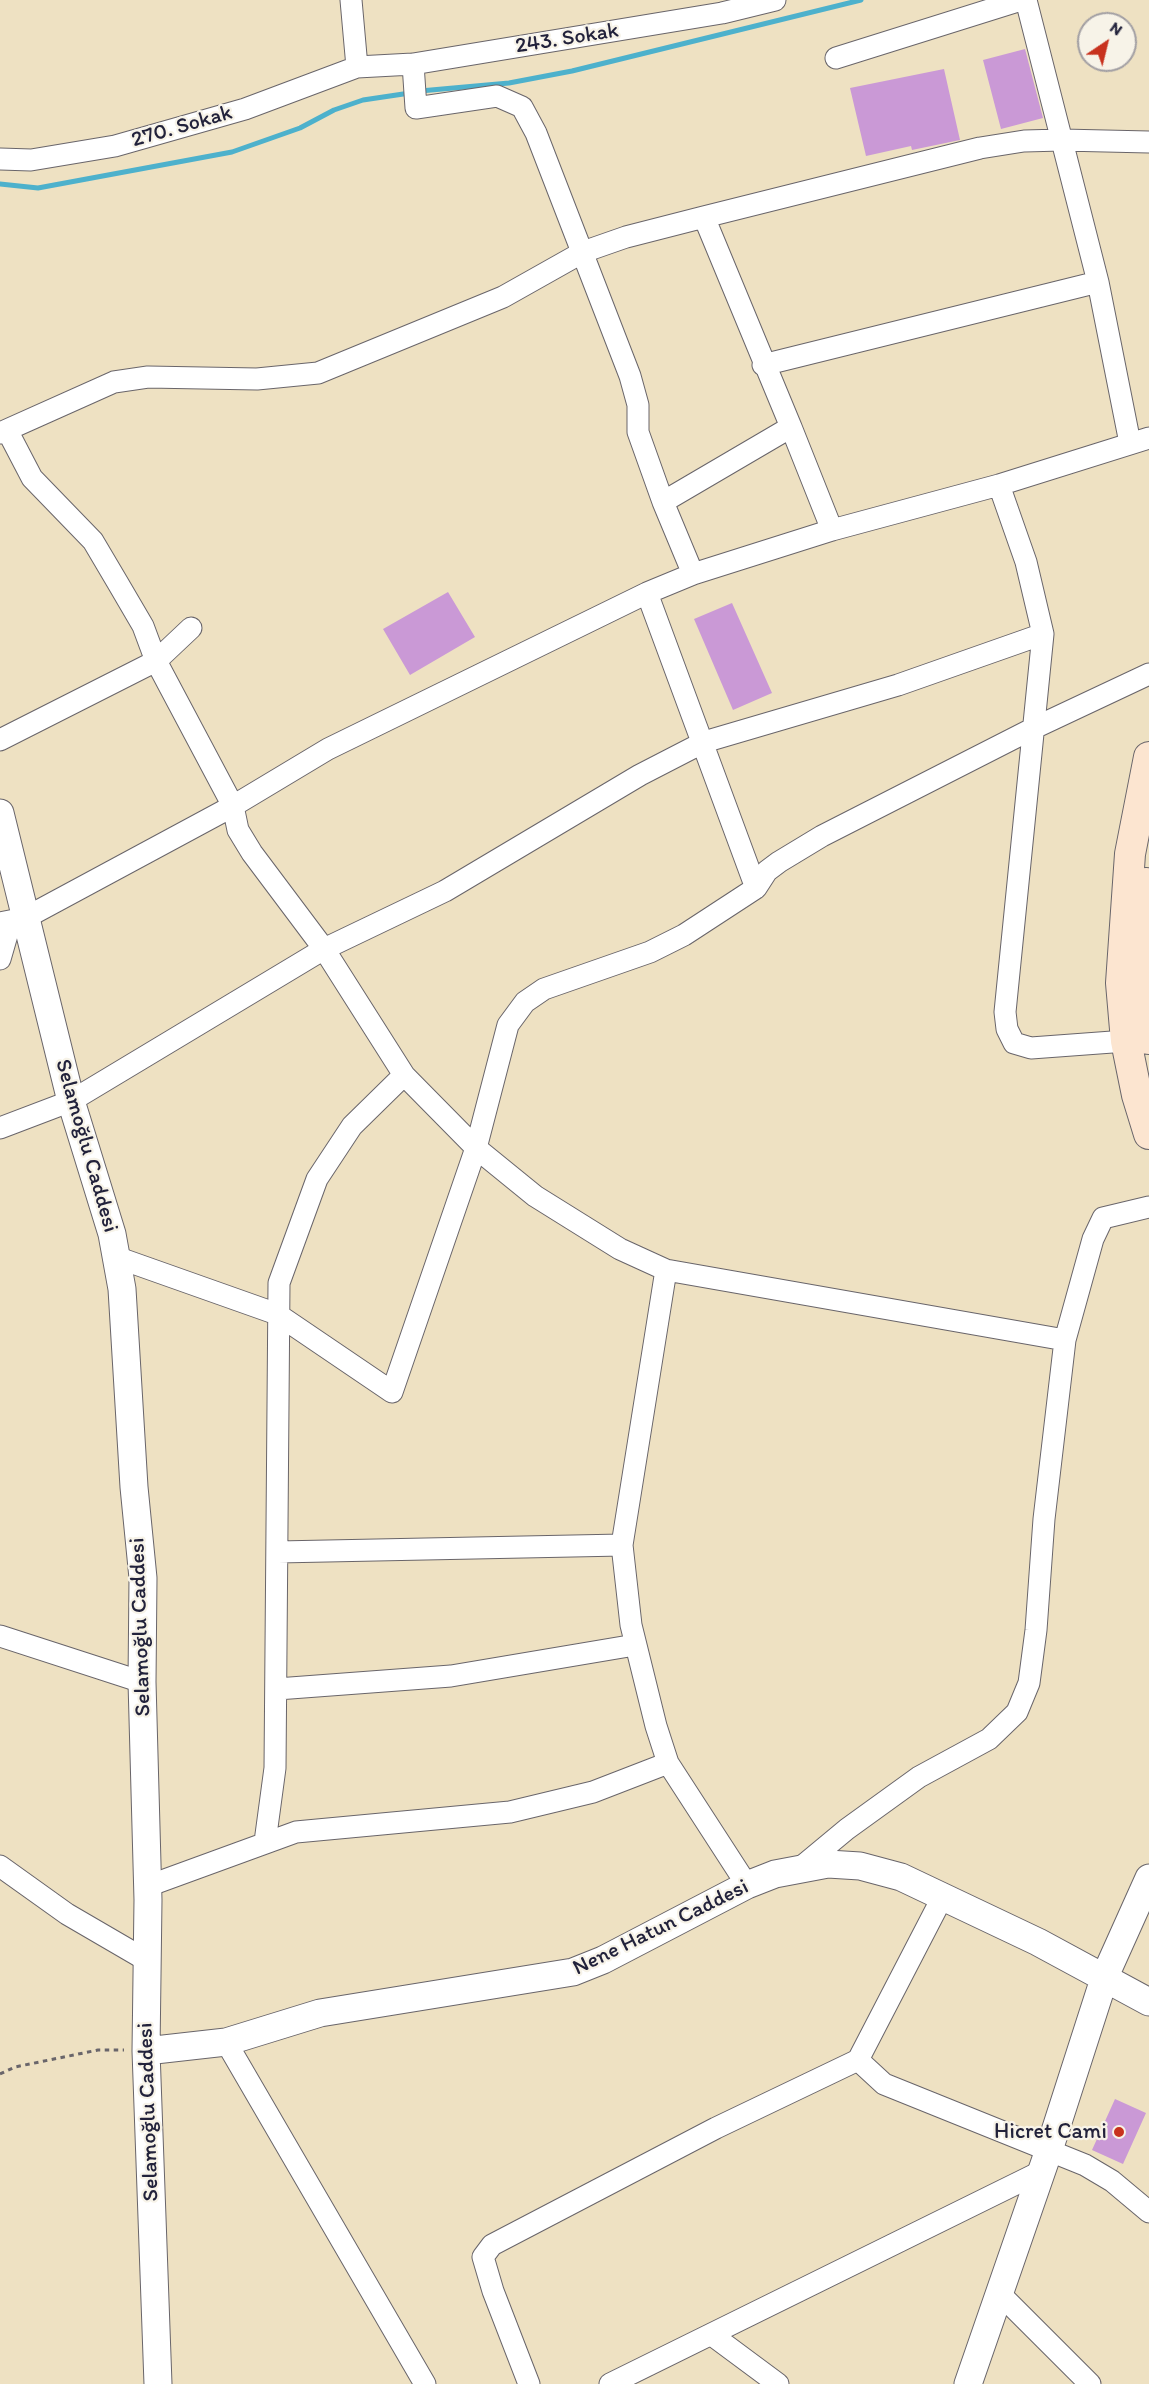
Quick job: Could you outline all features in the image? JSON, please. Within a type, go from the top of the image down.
[{"type":"main road","points":[[1137,1040],[1121,983],[1123,932],[1130,854],[1149,757]]},
{"type":"main road","points":[[1149,868],[1137,1040],[1137,1095],[1149,1134]]},
{"type":"street","points":[[351,0],[357,67]]},
{"type":"street","name":"243. Sokak","points":[[357,67],[413,64],[726,6],[775,0]]},
{"type":"street","points":[[836,58],[1021,0]]},
{"type":"street","points":[[0,959],[12,920],[232,806],[328,749],[572,627],[693,574],[832,530],[999,485],[1139,441],[1026,0]]},
{"type":"street","points":[[413,64],[416,108],[497,96],[522,107],[545,154],[630,376],[638,405],[638,432],[663,502],[693,574]]},
{"type":"street","name":"270. Sokak","points":[[0,159],[31,160],[115,146],[245,109],[357,67]]},
{"type":"street","points":[[1065,1340],[666,1270],[620,1249],[535,1196],[476,1148],[404,1075],[324,949],[243,838],[238,830],[232,806],[156,661],[143,626],[93,541],[32,478],[3,432],[114,382],[148,377],[257,378],[318,373],[503,297],[583,252],[626,237],[704,217],[980,148],[1024,141],[1149,142]]},
{"type":"street","points":[[704,217],[832,530]]},
{"type":"street","points":[[764,365],[1098,282]]},
{"type":"street","points":[[663,502],[791,427]]},
{"type":"street","points":[[999,485],[1026,562],[1043,634],[1005,1012],[1007,1029],[1014,1043],[1031,1048],[1137,1040]]},
{"type":"street","points":[[647,593],[704,742],[756,888]]},
{"type":"street","points":[[0,740],[156,661],[191,628]]},
{"type":"street","points":[[0,1128],[71,1101],[324,949],[445,891],[640,776],[704,742],[898,685],[1043,634]]},
{"type":"street","points":[[116,1257],[277,1314],[392,1392],[476,1148],[508,1025],[525,1002],[544,988],[650,952],[684,935],[756,888],[767,871],[779,862],[822,836],[1032,729],[1149,674]]},
{"type":"street","name":"Selamoğlu Caddesi","points":[[0,813],[12,920],[71,1101],[116,1257],[122,1289],[134,1487],[143,1578],[142,1682],[148,1886],[147,2051],[158,2384]]},
{"type":"street","points":[[265,1842],[275,1768],[277,1689],[277,1314],[279,1283],[317,1179],[352,1126],[404,1075]]},
{"type":"street","points":[[800,1868],[847,1829],[919,1777],[988,1739],[1017,1712],[1029,1683],[1036,1630],[1044,1519],[1065,1340],[1093,1239],[1103,1218],[1149,1207]]},
{"type":"street","points":[[666,1270],[621,1545],[635,1645],[668,1763],[747,1885]]},
{"type":"street","points":[[278,1552],[621,1545]]},
{"type":"street","points":[[0,1636],[142,1682]]},
{"type":"street","points":[[277,1689],[451,1676],[635,1645]]},
{"type":"street","points":[[148,1886],[296,1832],[510,1812],[592,1792],[668,1763]]},
{"type":"street","name":"Nene Hatun Caddesi","points":[[147,2051],[226,2042],[320,2013],[573,1972],[603,1960],[747,1885],[775,1874],[828,1864],[860,1866],[901,1877],[1105,1976],[1149,2002]]},
{"type":"street","points":[[0,1866],[67,1914],[146,1960]]},
{"type":"street","points":[[968,2384],[1046,2160],[1105,1976],[1149,1878]]},
{"type":"street","points":[[529,2384],[493,2291],[483,2257],[492,2245],[716,2128],[858,2060],[944,1896]]},
{"type":"street","points":[[226,2042],[425,2384]]},
{"type":"street","points":[[858,2060],[884,2084],[1046,2160],[1085,2164],[1112,2181],[1149,2212]]},
{"type":"street","points":[[610,2384],[712,2335],[1046,2160]]},
{"type":"street","points":[[999,2293],[1090,2384]]},
{"type":"street","points":[[712,2335],[778,2384]]},
{"type":"path","points":[[0,2074],[15,2067],[98,2050],[147,2051]]},
{"type":"building","points":[[1025,49],[1043,118],[1001,129],[983,60]]},
{"type":"building","points":[[944,69],[960,140],[912,150],[911,146],[866,156],[850,88]]},
{"type":"building","points":[[448,592],[475,637],[410,675],[383,629]]},
{"type":"building","points":[[732,603],[772,693],[733,710],[694,619]]},
{"type":"building","name":"Hicret Cami","points":[[1115,2099],[1146,2113],[1123,2164],[1092,2150]]},
{"type":"waterway","points":[[420,91],[509,83],[572,71],[861,0]]},
{"type":"waterway","points":[[0,184],[38,188],[232,152],[300,128],[334,110],[363,100],[410,93]]},
{"type":"place","name":"Hicret Cami","points":[[1119,2132]]}]
